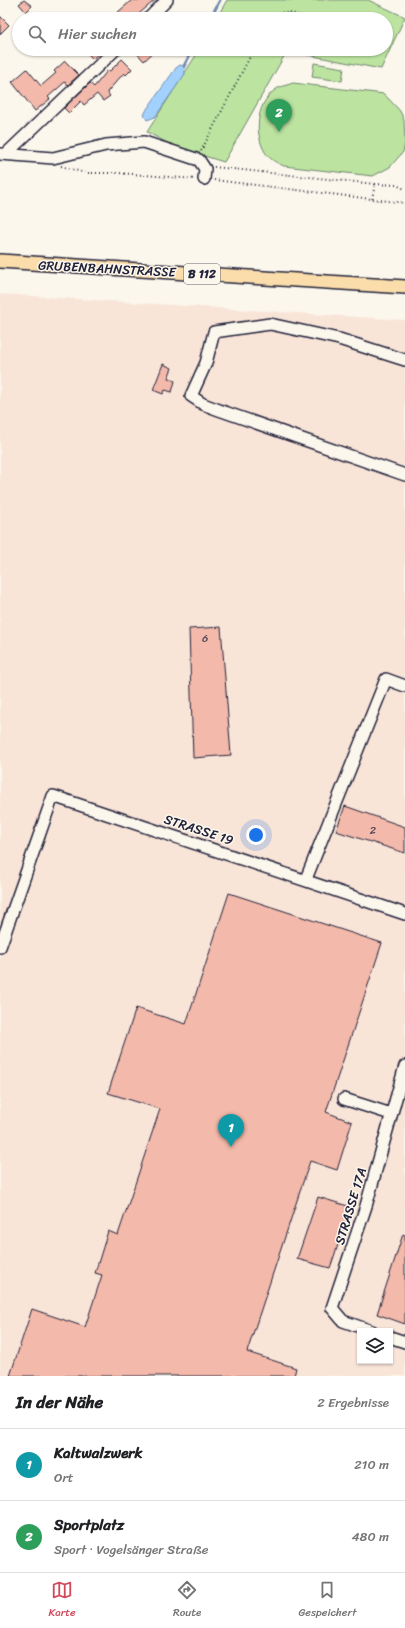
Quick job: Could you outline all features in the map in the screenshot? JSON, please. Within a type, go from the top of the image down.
[{"type":"main road","name":"GRUBENBAHNSTRASSE","points":[[0,261],[405,287]]},
{"type":"street","points":[[155,12],[167,0]]},
{"type":"street","points":[[3,154],[108,56]]},
{"type":"street","points":[[3,154],[53,158],[106,145],[144,142],[198,160],[205,174]]},
{"type":"street","points":[[405,360],[339,339],[270,324],[214,332],[206,363],[191,396],[202,404],[405,475]]},
{"type":"street","points":[[306,879],[386,679],[405,686]]},
{"type":"street","name":"STRASSE 19","points":[[0,947],[53,796],[306,879],[405,914]]},
{"type":"street","name":"STRASSE 17A","points":[[363,1328],[343,1321],[332,1308],[366,1206],[405,1066]]},
{"type":"street","points":[[344,1099],[391,1114]]},
{"type":"street","points":[[393,1339],[405,1342]]},
{"type":"path","points":[[198,160],[250,56]]},
{"type":"path","points":[[205,174],[215,167],[396,185],[405,189]]},
{"type":"path","points":[[372,199],[375,184]]},
{"type":"shaded area","points":[[0,294],[405,320],[405,1376],[0,1376]]},
{"type":"green space","points":[[227,0],[368,0],[405,17],[393,43],[393,12],[220,12]]},
{"type":"green space","points":[[196,56],[284,56],[224,162],[175,147],[147,132]]},
{"type":"green space","points":[[313,56],[387,56],[381,69]]},
{"type":"green space","points":[[314,63],[344,68],[342,81],[312,77]]},
{"type":"green space","points":[[293,83],[384,94],[400,111],[404,120],[405,143],[403,152],[390,167],[373,176],[284,166],[273,160],[265,152],[261,144],[258,126],[261,108],[271,93],[278,88]]},
{"type":"water","points":[[180,65],[184,66],[185,74],[155,117],[147,120],[144,115],[147,109],[176,68]]},
{"type":"building","points":[[24,0],[32,6],[26,12],[19,4]]},
{"type":"building","points":[[132,0],[155,0],[141,12],[118,12]]},
{"type":"building","points":[[0,16],[9,25],[0,34]]},
{"type":"building","points":[[139,56],[149,56],[144,61]]},
{"type":"building","points":[[122,59],[132,69],[126,75],[124,73],[107,92],[110,96],[103,101],[97,94],[84,105],[81,101],[69,113],[64,108],[90,83],[94,87],[108,70],[110,71]]},
{"type":"building","points":[[65,61],[79,75],[68,85],[65,82],[48,97],[50,99],[35,111],[12,82],[27,69],[41,86],[56,73],[54,71]]},
{"type":"building","points":[[163,364],[172,368],[168,378],[175,381],[172,392],[165,390],[163,394],[153,390]]},
{"type":"building","points":[[221,627],[231,755],[193,758],[189,629]]},
{"type":"building","points":[[345,806],[405,827],[405,853],[336,831]]},
{"type":"building","points":[[229,893],[382,943],[326,1112],[352,1122],[337,1170],[310,1161],[247,1352],[296,1368],[294,1376],[10,1376],[32,1309],[85,1327],[102,1275],[95,1273],[108,1231],[118,1235],[160,1109],[108,1093],[136,1008],[186,1024]]},
{"type":"building","points":[[318,1197],[351,1207],[330,1268],[297,1259]]},
{"type":"building","points":[[403,1234],[405,1235],[405,1324],[377,1314]]},
{"type":"waterway","points":[[214,12],[220,0]]},
{"type":"waterway","points":[[184,66],[189,56]]},
{"type":"place","name":"Sportplatz","points":[[279,132]]},
{"type":"place","name":"Kaltwalzwerk","points":[[231,1147]]}]
